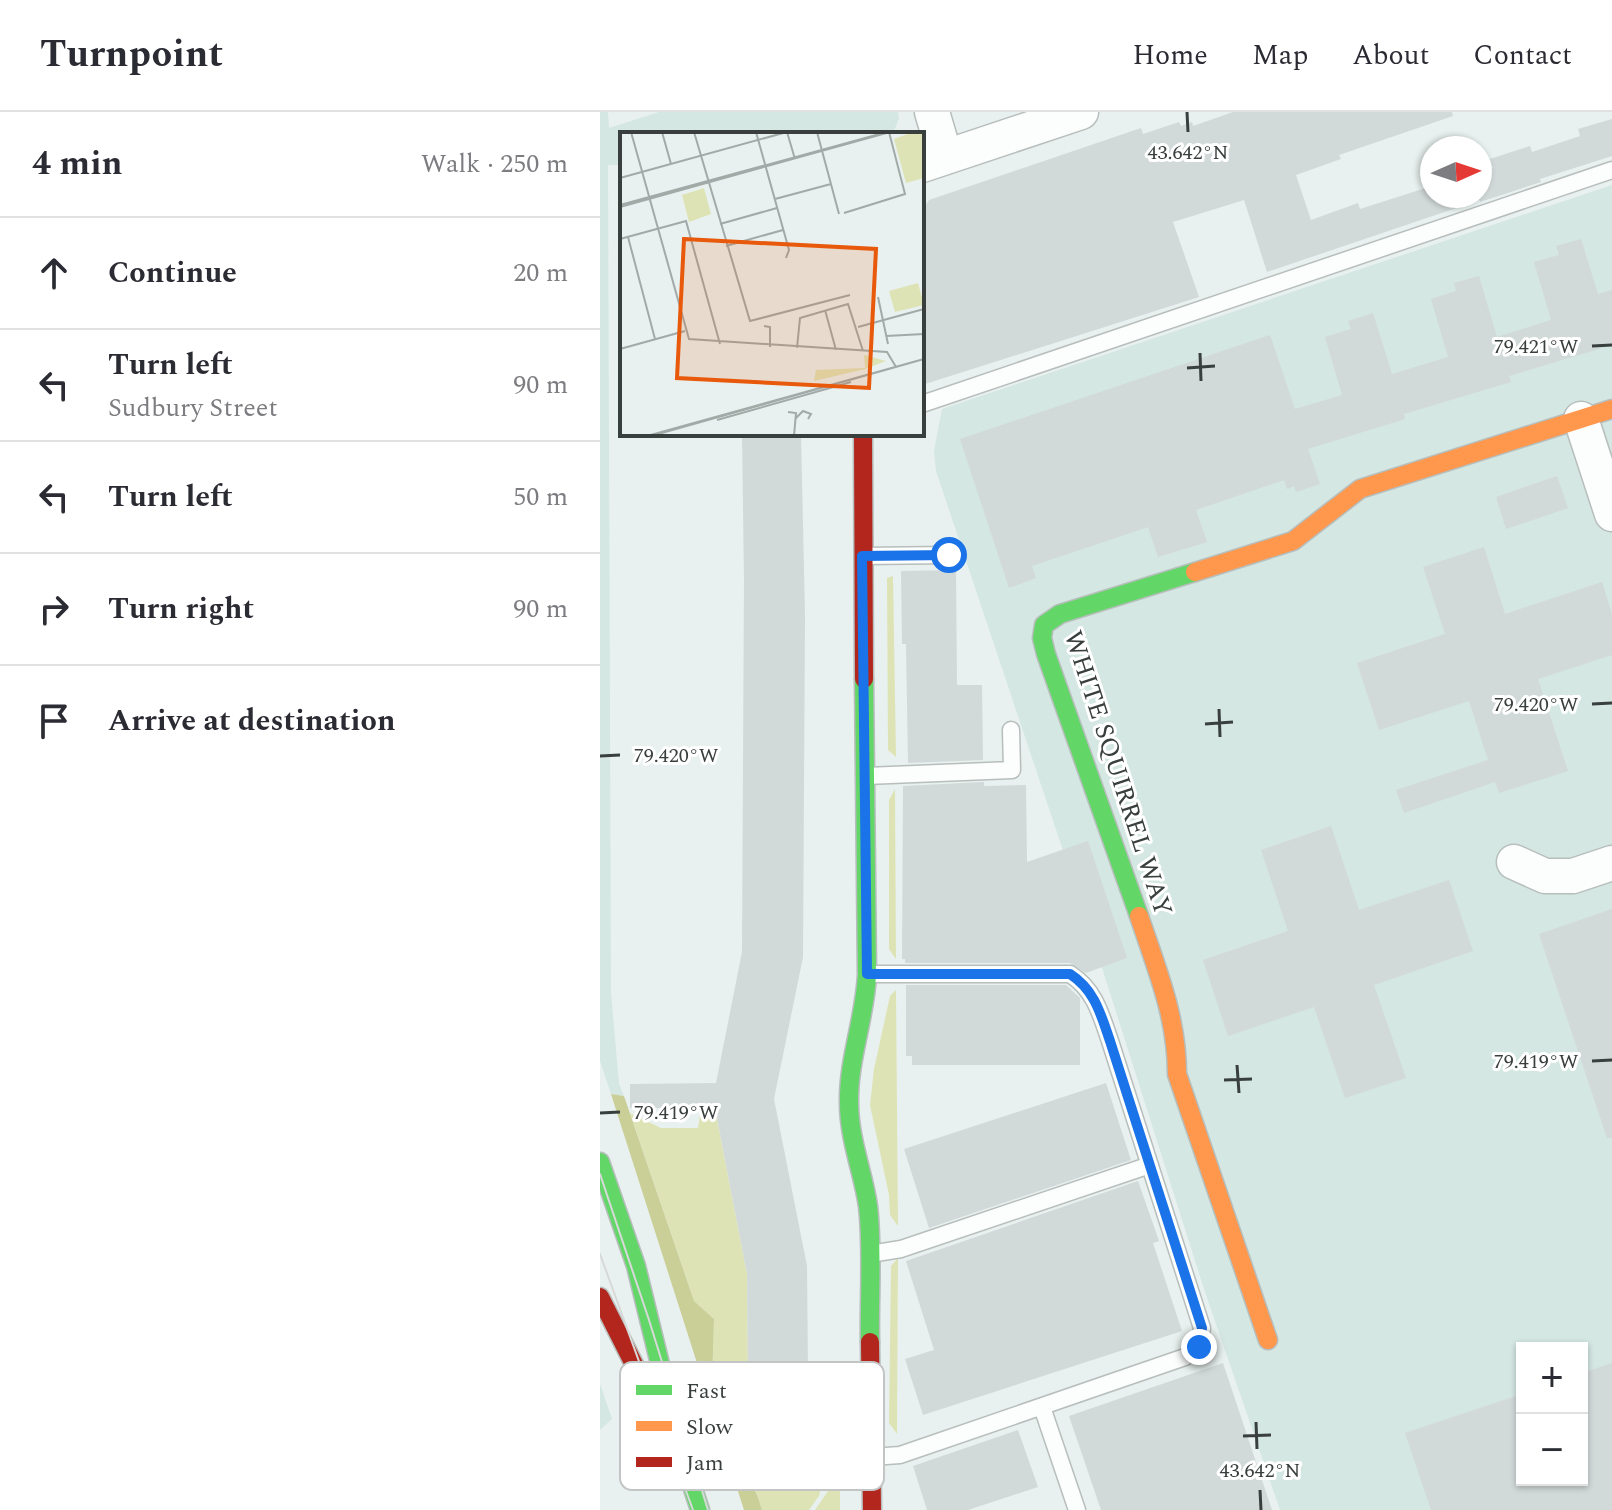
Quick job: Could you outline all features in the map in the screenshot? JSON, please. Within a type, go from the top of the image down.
[{"type":"street","points":[[932,112],[933,160],[1081,112]]},
{"type":"street","points":[[1597,414],[1612,514]]},
{"type":"street","name":"WHITE SQUIRREL WAY","points":[[1268,1340],[1177,1074],[1177,1042],[1172,1014],[1113,838],[1046,654],[1042,638],[1044,625],[1060,614],[1293,541],[1314,530],[1344,498],[1360,489],[1597,414]]},
{"type":"street","points":[[863,436],[863,776],[867,974],[865,1014],[853,1067],[849,1110],[856,1163],[868,1208],[871,1362]]},
{"type":"street","points":[[1514,862],[1545,876],[1573,876],[1612,863]]},
{"type":"street","points":[[600,1162],[636,1266],[660,1362]]},
{"type":"street","points":[[600,1297],[634,1362]]},
{"type":"street","points":[[693,1490],[700,1510]]},
{"type":"lane","points":[[924,403],[1612,170]]},
{"type":"lane","points":[[862,556],[949,555]]},
{"type":"lane","points":[[863,776],[1012,770],[1011,730]]},
{"type":"lane","points":[[867,974],[1070,974],[1082,982],[1095,1000],[1202,1328],[1199,1347],[1185,1357],[900,1455],[884,1456]]},
{"type":"lane","points":[[869,1254],[901,1249],[1150,1165]]},
{"type":"lane","points":[[1042,1407],[1077,1510]]},
{"type":"shaded area","points":[[600,112],[608,112],[609,128],[659,112],[898,112],[894,132],[620,132],[620,165],[608,165],[611,992],[619,1084],[624,1096],[611,1094],[600,1061]]},
{"type":"shaded area","points":[[1612,185],[1612,1510],[1280,1510],[1205,1292],[1096,949],[936,471],[934,451],[942,409]]},
{"type":"shaded area","points":[[600,1384],[612,1419],[600,1430]]},
{"type":"green space","points":[[893,576],[896,757],[888,750],[887,578]]},
{"type":"green space","points":[[895,789],[896,959],[889,949],[889,800]]},
{"type":"green space","points":[[896,990],[898,1226],[890,1215],[889,1195],[870,1105],[874,1069],[890,996]]},
{"type":"green space","points":[[611,1094],[624,1096],[694,1301],[714,1319],[713,1362],[697,1362]]},
{"type":"green space","points":[[630,1113],[661,1128],[698,1128],[700,1115],[717,1119],[747,1274],[748,1362],[713,1362],[714,1319],[694,1301]]},
{"type":"green space","points":[[898,1258],[897,1434],[889,1423],[891,1266]]},
{"type":"green space","points":[[738,1490],[754,1490],[762,1510],[744,1510]]},
{"type":"green space","points":[[755,1490],[820,1490],[809,1510],[762,1510]]},
{"type":"green space","points":[[840,1490],[840,1510],[815,1510],[828,1491]]},
{"type":"building","points":[[1233,112],[1452,112],[1453,116],[1339,155],[1341,159],[1296,175],[1311,220],[1358,203],[1360,209],[1420,190],[1420,208],[1456,208],[1267,272],[1244,200],[1173,222],[1199,297],[924,384],[924,207],[929,200],[1141,128],[1143,134],[1179,122],[1181,126],[1192,122],[1193,126]]},
{"type":"building","points":[[1612,119],[1612,156],[1540,179],[1541,182],[1492,198],[1492,158],[1530,146],[1532,152],[1580,136],[1578,129]]},
{"type":"building","points":[[1581,239],[1598,294],[1612,290],[1612,345],[1509,376],[1511,382],[1404,414],[1405,419],[1308,449],[1320,484],[1296,492],[1294,486],[1287,489],[1284,480],[1196,510],[1207,542],[1158,557],[1148,527],[1032,566],[1036,578],[1009,588],[960,439],[1270,335],[1295,409],[1342,395],[1325,337],[1351,329],[1348,321],[1373,313],[1392,374],[1448,357],[1431,299],[1456,291],[1454,283],[1479,276],[1497,337],[1551,320],[1534,262],[1559,255],[1556,246]]},
{"type":"building","points":[[742,436],[801,436],[805,616],[803,957],[774,1099],[807,1266],[808,1362],[748,1362],[747,1274],[715,1108],[630,1108],[630,1084],[716,1083],[742,952]]},
{"type":"building","points":[[1557,476],[1568,508],[1506,529],[1496,497]]},
{"type":"building","points":[[1484,547],[1505,614],[1602,582],[1612,614],[1612,655],[1538,679],[1568,771],[1499,793],[1495,782],[1404,813],[1396,790],[1488,760],[1469,701],[1379,730],[1357,663],[1445,634],[1423,567]]},
{"type":"building","points":[[956,570],[957,685],[982,685],[983,760],[908,763],[901,571]]},
{"type":"building","points":[[984,782],[984,786],[1026,785],[1027,862],[1088,841],[1127,958],[1086,973],[1070,963],[905,963],[902,959],[903,786]]},
{"type":"building","points":[[1331,826],[1359,910],[1449,880],[1473,951],[1374,985],[1406,1078],[1345,1098],[1314,1007],[1228,1036],[1203,960],[1288,931],[1261,850]]},
{"type":"building","points":[[1612,909],[1612,1138],[1607,1138],[1539,934]]},
{"type":"building","points":[[906,985],[1066,985],[1080,998],[1080,1065],[912,1065],[912,1056],[906,1056]]},
{"type":"building","points":[[1106,1083],[1131,1160],[929,1228],[904,1149]]},
{"type":"building","points":[[1138,1181],[1159,1241],[1153,1243],[1182,1331],[923,1415],[905,1359],[934,1350],[906,1261]]},
{"type":"building","points":[[1223,1363],[1272,1510],[1101,1510],[1069,1416]]},
{"type":"building","points":[[1612,1363],[1612,1510],[1431,1510],[1405,1433],[1516,1396],[1516,1486],[1588,1486],[1588,1371]]},
{"type":"building","points":[[1018,1430],[1038,1487],[968,1510],[927,1510],[913,1466]]},
{"type":"tram line","points":[[600,1174],[662,1362]]},
{"type":"tram line","points":[[600,1254],[639,1362]]},
{"type":"tram line","points":[[686,1490],[693,1510]]},
{"type":"tram line","points":[[702,1490],[708,1510]]},
{"type":"traffic: fast","points":[[1139,916],[1046,654],[1042,638],[1044,625],[1060,614],[1195,572]]},
{"type":"traffic: fast","points":[[864,679],[867,975],[851,1071],[849,1103],[851,1130],[868,1206],[870,1342]]},
{"type":"traffic: fast","points":[[600,1162],[636,1266],[660,1362]]},
{"type":"traffic: fast","points":[[693,1490],[700,1510]]},
{"type":"traffic: slow","points":[[1195,572],[1293,541],[1360,489],[1612,409]]},
{"type":"traffic: slow","points":[[1139,916],[1170,1013],[1177,1074],[1268,1340]]},
{"type":"traffic: jam","points":[[863,436],[864,679]]},
{"type":"traffic: jam","points":[[600,1297],[633,1362]]},
{"type":"traffic: jam","points":[[870,1342],[870,1362]]},
{"type":"traffic: jam","points":[[872,1490],[872,1510]]},
{"type":"route","points":[[949,555],[862,556],[867,974],[1070,974],[1082,982],[1095,1000],[1110,1041],[1202,1328],[1199,1347]]}]
